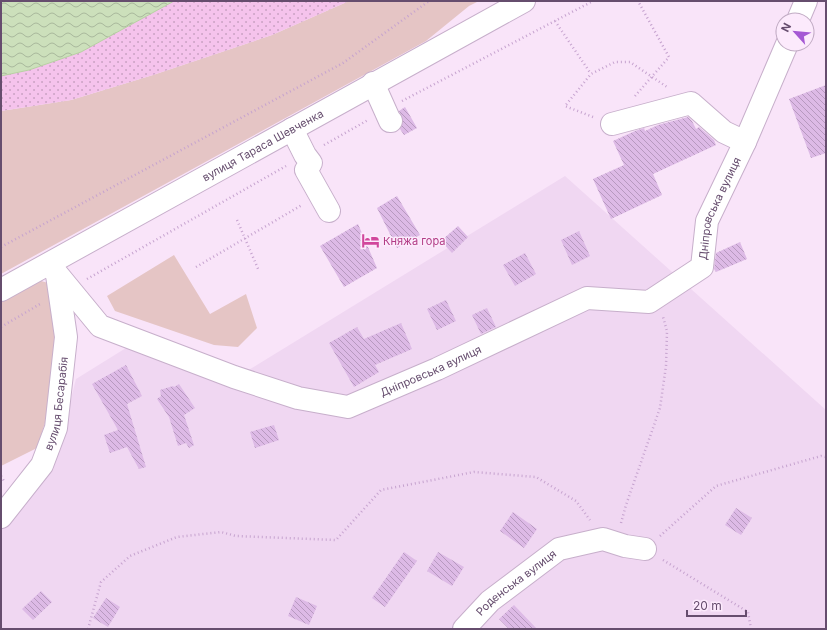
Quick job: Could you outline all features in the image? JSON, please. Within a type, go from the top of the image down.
[{"type":"street","name":"вулиця Тараса Шевченка","points":[[1,290],[53,269],[372,83],[524,1]]},
{"type":"street","points":[[801,12],[806,1]]},
{"type":"street","points":[[612,124],[691,103],[724,132],[745,142],[784,52]]},
{"type":"street","points":[[372,83],[391,121]]},
{"type":"street","points":[[292,129],[305,155],[312,163],[306,170],[325,203]]},
{"type":"street","name":"Дніпровська вулиця","points":[[53,269],[71,288],[100,326],[255,384],[298,398],[348,407],[437,369],[586,298],[649,302],[702,267],[707,221],[745,142]]},
{"type":"street","name":"вулиця Бесарабія","points":[[1,517],[42,465],[56,428],[66,338],[53,269]]},
{"type":"street","points":[[603,539],[635,548]]},
{"type":"street","name":"Роденська вулиця","points":[[464,629],[490,601],[559,549],[603,539]]},
{"type":"path","points":[[1,247],[343,64],[429,1]]},
{"type":"path","points":[[638,1],[669,57],[651,78]]},
{"type":"path","points":[[555,21],[591,74]]},
{"type":"path","points":[[612,124],[565,106],[591,74],[615,62],[630,62],[651,78],[691,103]]},
{"type":"path","points":[[196,268],[245,238],[325,203]]},
{"type":"path","points":[[237,220],[259,271]]},
{"type":"path","points":[[649,302],[664,319],[667,331],[666,366],[660,408],[626,505],[621,525],[635,548],[748,612],[751,629]]},
{"type":"path","points":[[635,548],[682,518],[716,486],[821,456],[826,457]]},
{"type":"path","points":[[88,629],[101,582],[130,556],[177,537],[221,532],[236,536],[336,540],[381,490],[474,472],[536,477],[576,501],[603,539]]},
{"type":"shaded area","points":[[349,1],[479,1],[469,6],[426,41],[1,274],[1,111],[71,100],[153,75],[272,35]]},
{"type":"shaded area","points":[[565,176],[826,410],[826,629],[1,629],[1,496],[53,470],[76,379],[134,343],[234,379]]},
{"type":"shaded area","points":[[174,255],[210,314],[246,294],[257,328],[238,347],[214,345],[115,311],[107,296]]},
{"type":"shaded area","points":[[41,281],[52,284],[59,322],[55,391],[37,448],[1,466],[1,302]]},
{"type":"sand","points":[[174,1],[349,1],[272,35],[153,75],[71,100],[1,111],[1,76],[29,70],[81,52]]},
{"type":"water","points":[[1,1],[174,1],[81,52],[29,70],[1,76]]},
{"type":"building","points":[[826,85],[826,153],[811,158],[789,99]]},
{"type":"building","points":[[405,107],[417,128],[404,135],[400,129],[403,121],[399,111]]},
{"type":"building","points":[[688,117],[696,129],[699,127],[714,140],[716,145],[653,174],[662,195],[611,219],[593,179],[624,165],[613,141],[644,128],[645,131],[658,125]]},
{"type":"building","points":[[397,196],[420,235],[397,248],[377,208]]},
{"type":"building","points":[[358,224],[377,268],[344,287],[320,246]]},
{"type":"building","points":[[458,226],[468,237],[452,253],[441,241]]},
{"type":"building","points":[[579,231],[590,256],[572,265],[561,240]]},
{"type":"building","points":[[740,242],[747,259],[716,272],[714,269],[716,253]]},
{"type":"building","points":[[525,253],[536,274],[515,286],[503,265]]},
{"type":"building","points":[[446,300],[456,321],[437,330],[427,309]]},
{"type":"building","points":[[487,308],[496,327],[481,334],[472,315]]},
{"type":"building","points":[[401,323],[412,349],[375,365],[379,372],[354,387],[329,343],[357,327],[364,339]]},
{"type":"building","points":[[126,365],[142,396],[127,404],[146,467],[139,469],[127,447],[110,453],[104,435],[118,430],[92,384]]},
{"type":"building","points":[[179,384],[195,408],[184,415],[194,445],[189,448],[186,443],[178,446],[169,417],[157,399],[161,396],[160,390],[174,387]]},
{"type":"building","points":[[274,425],[279,440],[255,448],[250,432]]},
{"type":"building","points":[[736,508],[752,518],[741,535],[725,525]]},
{"type":"building","points":[[513,512],[537,529],[524,548],[500,531]]},
{"type":"building","points":[[404,552],[417,561],[385,607],[372,598]]},
{"type":"building","points":[[438,552],[464,567],[452,586],[427,571]]},
{"type":"building","points":[[41,591],[52,602],[33,620],[22,609]]},
{"type":"building","points":[[296,597],[317,606],[309,625],[288,616]]},
{"type":"building","points":[[106,598],[120,607],[108,627],[93,618]]},
{"type":"building","points":[[514,605],[537,629],[509,629],[499,619]]},
{"type":"place","name":"Княжа гора","points":[[370,241]]}]
